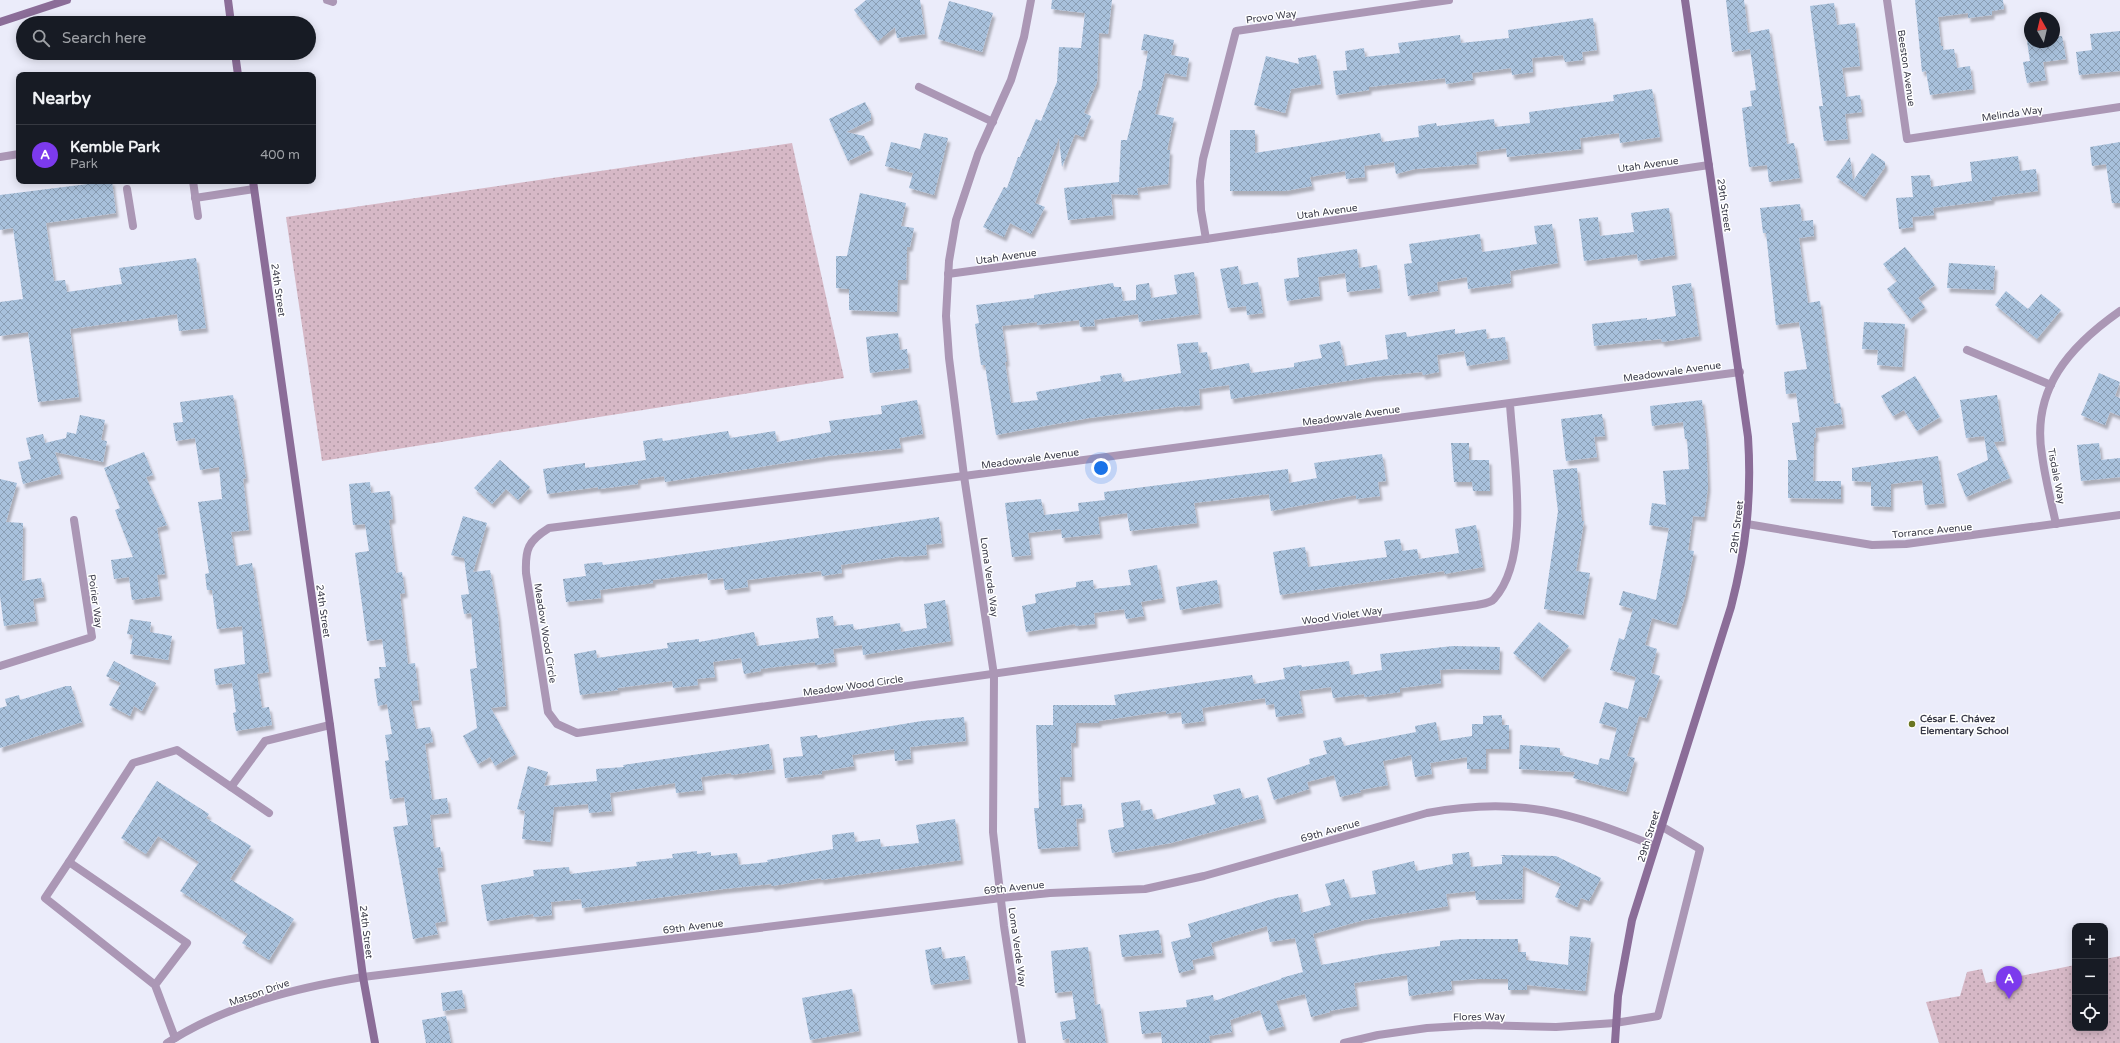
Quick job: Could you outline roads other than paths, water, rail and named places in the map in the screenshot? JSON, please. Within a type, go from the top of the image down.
[{"type":"street","points":[[18,16],[67,0]]},
{"type":"street","points":[[228,0],[230,16]]},
{"type":"street","name":"Loma Verde Way","points":[[1022,1043],[993,832],[994,675],[964,476],[949,358],[946,316],[948,274],[956,220],[965,187],[1011,80],[1024,37],[1031,0]]},
{"type":"street","name":"Provo Way","points":[[1206,239],[1201,210],[1200,181],[1202,166],[1236,31],[1449,0]]},
{"type":"street","name":"29th Street","points":[[1615,1043],[1615,1024],[1624,958],[1632,920],[1731,608],[1741,569],[1750,507],[1748,437],[1740,372],[1685,0]]},
{"type":"street","name":"Beeston Avenue","points":[[1888,0],[1907,139]]},
{"type":"street","points":[[0,22],[16,17]]},
{"type":"street","points":[[236,60],[238,72]]},
{"type":"street","points":[[919,87],[993,122]]},
{"type":"street","name":"Melinda Way","points":[[1907,139],[2120,107]]},
{"type":"street","points":[[0,157],[16,154]]},
{"type":"street","name":"Utah Avenue","points":[[948,274],[1206,239],[1709,165]]},
{"type":"street","points":[[193,184],[198,216]]},
{"type":"street","points":[[195,198],[254,185]]},
{"type":"street","name":"24th Street","points":[[254,185],[330,725],[363,977],[375,1043]]},
{"type":"street","points":[[128,189],[133,226]]},
{"type":"street","name":"Tisdale Way","points":[[2056,524],[2041,454],[2041,431],[2044,407],[2051,385],[2059,368],[2073,349],[2094,329],[2120,311]]},
{"type":"street","points":[[1967,350],[2051,385]]},
{"type":"street","name":"Meadowvale Avenue","points":[[964,476],[1740,372]]},
{"type":"street","name":"Wood Violet Way","points":[[994,675],[1477,605],[1493,600],[1510,574],[1517,513],[1516,464],[1510,404]]},
{"type":"street","name":"Meadow Wood Circle","points":[[964,476],[549,528],[536,536],[525,554],[526,573],[548,712],[557,724],[577,733],[994,675]]},
{"type":"street","name":"Torrance Avenue","points":[[1747,524],[1872,545],[1906,544],[2120,514]]},
{"type":"street","name":"Poirier Way","points":[[0,666],[92,637],[74,520]]},
{"type":"street","points":[[231,788],[265,741],[330,725]]},
{"type":"street","points":[[175,1038],[155,985],[44,898],[134,762],[177,750],[269,813]]},
{"type":"street","name":"69th Avenue","points":[[363,977],[1001,898],[1050,893],[1145,889],[1204,876],[1427,813],[1458,807],[1494,805],[1531,807],[1567,814],[1597,823],[1655,846]]},
{"type":"street","name":"Flores Way","points":[[1344,1043],[1378,1035],[1427,1028],[1478,1025],[1556,1027],[1615,1024],[1658,1016],[1700,849],[1661,826]]},
{"type":"street","points":[[69,862],[187,943],[155,985]]},
{"type":"street","name":"Matson Drive","points":[[167,1043],[215,1018],[267,998],[311,986],[363,977]]},
{"type":"place","name":"César E. Chávez Elementary School","points":[[1912,724]]},
{"type":"place","name":"Kemble Park","points":[[2009,999]]}]
